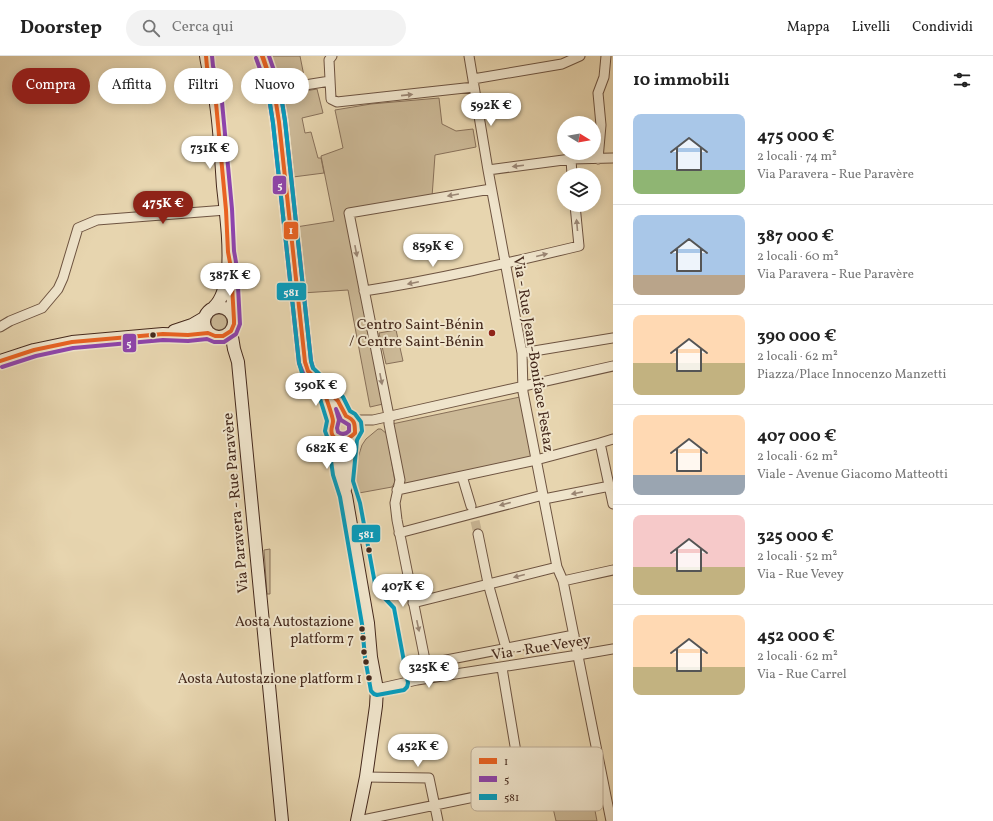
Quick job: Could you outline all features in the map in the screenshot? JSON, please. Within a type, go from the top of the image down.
[{"type":"street","points":[[163,334],[192,325],[204,318],[220,300],[228,271],[226,210],[216,103],[207,67],[206,56]]},
{"type":"street","points":[[262,56],[266,68]]},
{"type":"street","points":[[332,56],[329,60],[331,99],[337,102],[474,83],[562,67],[580,56]]},
{"type":"street","name":"Via - Rue Jean-Boniface Festaz","points":[[469,56],[491,189],[522,353],[522,388],[557,567],[563,581],[596,747]]},
{"type":"street","points":[[600,116],[598,93],[604,77],[606,56]]},
{"type":"street","points":[[309,84],[330,81]]},
{"type":"street","points":[[276,104],[304,362],[308,371],[338,401],[356,426],[353,435],[346,496]]},
{"type":"street","points":[[601,159],[613,158]]},
{"type":"street","points":[[488,170],[538,165],[566,160]]},
{"type":"street","points":[[491,189],[349,213],[389,416],[389,424],[400,480],[397,490],[396,503],[399,533],[425,660],[427,662],[431,663],[574,635]]},
{"type":"street","points":[[0,327],[10,321],[42,308],[58,289],[63,278],[75,235],[78,228],[81,226],[97,220],[226,210]]},
{"type":"street","points":[[364,291],[404,285],[579,246],[576,212]]},
{"type":"street","points":[[0,361],[34,350],[72,342],[163,334],[228,334],[234,324],[231,268],[228,252]]},
{"type":"street","points":[[214,307],[220,306],[225,308],[230,311],[233,316]]},
{"type":"street","points":[[204,318],[204,323],[214,335],[234,349]]},
{"type":"street","name":"Via Paravera - Rue Paravère","points":[[231,331],[238,369],[282,821]]},
{"type":"street","points":[[522,353],[613,338]]},
{"type":"street","points":[[333,421],[338,417],[373,420],[522,388],[613,366]]},
{"type":"street","points":[[322,386],[333,421],[331,430],[334,437],[339,474],[346,496],[368,623],[371,657],[377,689],[366,777],[357,821],[471,798]]},
{"type":"street","points":[[334,437],[344,441],[373,420]]},
{"type":"street","points":[[397,490],[536,460],[613,440]]},
{"type":"street","points":[[600,443],[613,504]]},
{"type":"street","points":[[462,476],[473,513]]},
{"type":"street","points":[[399,533],[473,513],[543,497],[610,486]]},
{"type":"street","points":[[478,536],[488,584],[506,648]]},
{"type":"street","points":[[413,603],[557,567]]},
{"type":"street","points":[[563,581],[613,570]]},
{"type":"street","name":"Via - Rue Vevey","points":[[377,689],[417,680],[578,656],[613,649]]},
{"type":"street","points":[[502,668],[515,747]]},
{"type":"street","points":[[366,777],[428,778],[438,821]]},
{"type":"street","name":"Via - Rue Jean-Boniface Festaz","points":[[603,781],[611,821]]},
{"type":"shaded area","points":[[267,56],[300,56],[302,68],[271,68]]},
{"type":"shaded area","points":[[317,89],[323,113],[302,118],[305,133],[311,132],[318,158],[321,158],[324,173],[293,177],[286,104],[309,104],[309,90]]},
{"type":"shaded area","points":[[439,98],[442,124],[456,131],[473,129],[476,147],[435,155],[432,197],[346,211],[383,404],[370,407],[348,290],[302,293],[296,227],[334,221],[321,156],[343,148],[335,110],[371,104]]},
{"type":"shaded area","points":[[216,314],[222,314],[227,319],[225,328],[222,330],[216,330],[211,325],[211,319]]},
{"type":"shaded area","points":[[396,330],[403,361],[386,364],[379,333]]},
{"type":"shaded area","points":[[520,397],[532,458],[405,485],[392,424]]},
{"type":"shaded area","points":[[378,429],[381,429],[387,434],[395,482],[392,487],[359,493],[354,470],[362,445],[366,439]]},
{"type":"shaded area","points":[[270,549],[270,594],[267,594],[264,550]]},
{"type":"shaded area","points":[[554,811],[595,811],[597,821],[556,821]]},
{"type":"tunnel","points":[[475,521],[478,534]]},
{"type":"transit line","name":"1","points":[[0,361],[34,350],[72,342],[163,334],[188,335],[208,333],[215,336],[223,336],[231,331],[234,320],[226,210],[216,103],[207,67],[206,56]]},
{"type":"transit line","name":"5","points":[[2,367],[36,356],[73,348],[163,340],[188,341],[207,339],[214,342],[224,342],[236,334],[240,324],[232,209],[222,102],[212,56]]},
{"type":"transit line","name":"1","points":[[262,56],[263,57],[274,90],[262,56]]},
{"type":"transit line","name":"5","points":[[269,56],[273,68]]},
{"type":"transit line","name":"5","points":[[256,58],[268,91],[273,123],[299,363],[303,373]]},
{"type":"transit line","name":"581","points":[[270,104],[299,363],[302,373]]},
{"type":"transit line","name":"1","points":[[276,104],[305,362],[308,371]]},
{"type":"transit line","name":"5","points":[[282,104],[313,368]]},
{"type":"transit line","name":"581","points":[[282,104],[311,361],[313,368],[343,397],[350,411],[355,414],[361,422],[362,431],[357,440],[353,481],[360,503],[376,589],[394,608],[408,683],[404,690],[377,695],[371,691],[365,658],[362,624],[340,497],[333,475],[328,439],[325,431],[327,421],[317,389],[304,375]]},
{"type":"transit line","name":"1","points":[[308,371],[338,401],[346,416],[353,421],[355,425],[355,433],[350,437],[344,440],[339,440],[333,436],[331,430],[333,418],[324,391],[321,385],[308,371]]},
{"type":"transit line","name":"5","points":[[336,409],[341,420],[349,425],[349,431],[345,433],[341,434],[338,432],[337,428],[339,420],[336,409]]},
{"type":"place","name":"Centro Saint-Bénin / Centre Saint-Bénin","points":[[492,333]]},
{"type":"place","name":"Aosta Autostazione platform 7","points":[[362,629]]},
{"type":"place","name":"Aosta Autostazione platform 1","points":[[369,678]]}]
